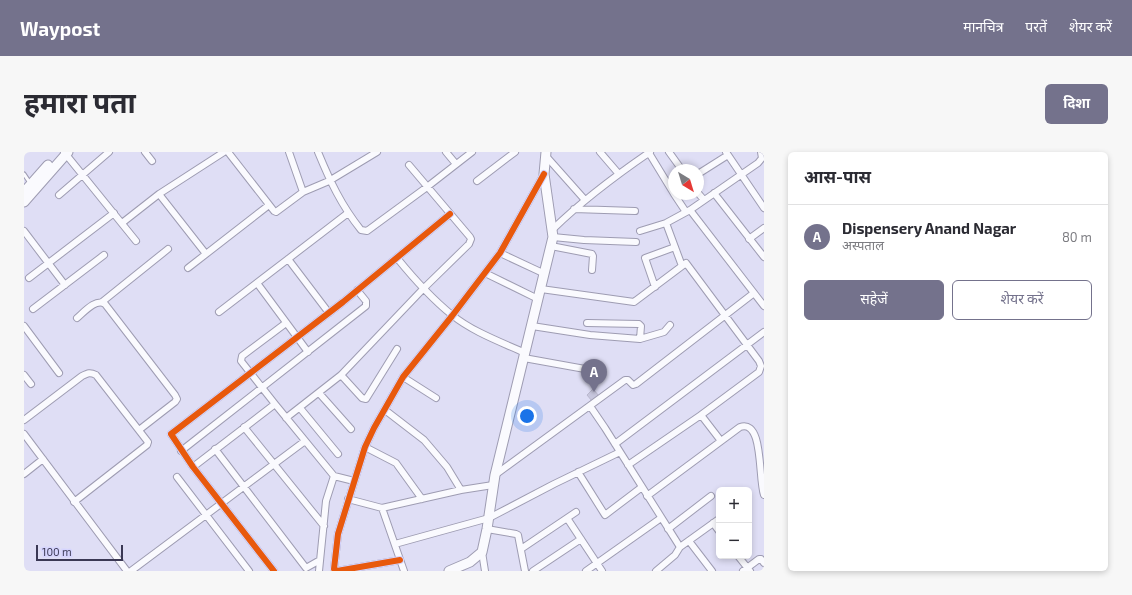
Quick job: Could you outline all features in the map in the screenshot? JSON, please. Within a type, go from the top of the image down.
[{"type":"street","points":[[59,195],[109,152]]},
{"type":"street","points":[[145,152],[152,161]]},
{"type":"street","points":[[122,223],[159,194],[224,152]]},
{"type":"street","points":[[228,152],[276,212],[303,192],[329,181],[377,152]]},
{"type":"street","points":[[289,152],[303,192]]},
{"type":"street","points":[[318,152],[329,181],[348,213],[362,230],[367,231],[472,152]]},
{"type":"street","points":[[446,152],[456,164]]},
{"type":"street","points":[[477,181],[515,152]]},
{"type":"street","points":[[600,152],[618,173]]},
{"type":"street","points":[[552,237],[574,209],[618,173],[649,152],[668,184]]},
{"type":"street","points":[[669,152],[678,164]]},
{"type":"street","points":[[640,231],[666,223],[688,211],[760,161],[762,158],[761,152]]},
{"type":"street","points":[[24,202],[33,187],[65,153],[136,241]]},
{"type":"street","points":[[704,170],[727,153],[764,208]]},
{"type":"street","points":[[545,154],[585,200]]},
{"type":"street","points":[[485,571],[482,552],[495,475],[541,289],[552,237],[544,174],[545,154]]},
{"type":"street","points":[[286,418],[341,375],[470,241],[470,237],[409,165]]},
{"type":"street","points":[[400,560],[337,571],[334,569],[338,534],[365,447],[403,377],[500,253],[544,174]]},
{"type":"street","points":[[24,192],[33,187]]},
{"type":"street","points":[[714,193],[764,258]]},
{"type":"street","points":[[159,194],[206,254]]},
{"type":"street","points":[[679,200],[764,306]]},
{"type":"street","points":[[188,268],[270,205]]},
{"type":"street","points":[[574,209],[635,211]]},
{"type":"street","points":[[30,278],[114,213]]},
{"type":"street","points":[[219,312],[348,213]]},
{"type":"street","points":[[274,571],[193,467],[171,434],[328,313],[450,214]]},
{"type":"street","points":[[666,223],[682,266]]},
{"type":"street","points":[[749,238],[764,229]]},
{"type":"street","points":[[24,231],[65,285]]},
{"type":"street","points":[[552,237],[636,242]]},
{"type":"street","points":[[552,237],[592,254],[594,256],[592,270]]},
{"type":"street","points":[[655,287],[644,258],[675,247]]},
{"type":"street","points":[[77,318],[97,302],[102,302],[168,249]]},
{"type":"street","points":[[500,253],[544,274]]},
{"type":"street","points":[[33,309],[104,255]]},
{"type":"street","points":[[397,258],[423,289],[452,316],[473,329],[524,356],[596,371]]},
{"type":"street","points":[[288,259],[328,313]]},
{"type":"street","points":[[541,289],[634,302],[685,263],[688,264],[759,361],[761,366],[760,369],[753,376],[628,465]]},
{"type":"street","points":[[485,274],[538,299]]},
{"type":"street","points":[[257,283],[296,338],[308,352]]},
{"type":"street","points":[[181,451],[366,306],[366,301],[357,290]]},
{"type":"street","points":[[495,475],[625,380],[628,380],[633,385],[636,384],[754,293]]},
{"type":"street","points":[[102,302],[177,399],[139,430]]},
{"type":"street","points":[[587,323],[639,324],[640,339]]},
{"type":"street","points":[[286,324],[242,356],[241,361],[334,476],[354,481]]},
{"type":"street","points":[[532,326],[590,335],[640,339],[664,332],[670,325]]},
{"type":"street","points":[[24,326],[59,373]]},
{"type":"street","points":[[615,444],[764,332]]},
{"type":"street","points":[[341,375],[362,398],[366,399],[398,350]]},
{"type":"street","points":[[24,420],[82,376],[92,373],[96,375],[148,442],[147,445],[74,502]]},
{"type":"street","points":[[24,375],[31,384]]},
{"type":"street","points":[[403,377],[436,398]]},
{"type":"street","points":[[319,393],[351,430]]},
{"type":"street","points":[[193,467],[275,404]]},
{"type":"street","points":[[590,406],[680,547]]},
{"type":"street","points":[[300,408],[338,454]]},
{"type":"street","points":[[385,410],[424,440],[447,468],[461,490]]},
{"type":"street","points":[[701,414],[721,441]]},
{"type":"street","points":[[647,496],[740,427],[746,425],[753,428],[759,434],[762,442],[762,482],[764,495]]},
{"type":"street","points":[[244,427],[324,526]]},
{"type":"street","points":[[24,434],[127,571]]},
{"type":"street","points":[[131,571],[305,441]]},
{"type":"street","points":[[365,447],[396,463],[422,499]]},
{"type":"street","points":[[215,449],[306,568],[320,560]]},
{"type":"street","points":[[395,544],[488,518],[620,452]]},
{"type":"street","points":[[24,474],[43,459]]},
{"type":"street","points":[[578,472],[605,515],[642,487]]},
{"type":"street","points":[[319,571],[326,501],[334,476]]},
{"type":"street","points":[[177,477],[249,571]]},
{"type":"street","points":[[348,499],[382,508],[494,484]]},
{"type":"street","points":[[668,529],[711,496]]},
{"type":"street","points":[[382,508],[404,571]]},
{"type":"street","points":[[521,549],[576,512]]},
{"type":"street","points":[[567,518],[602,571]]},
{"type":"street","points":[[586,571],[661,518]]},
{"type":"street","points":[[656,571],[675,555],[680,547],[716,521]]},
{"type":"street","points":[[713,523],[716,527]]},
{"type":"street","points":[[487,529],[516,534],[519,537],[524,571]]},
{"type":"street","points":[[533,571],[581,539]]},
{"type":"street","points":[[689,541],[712,571]]},
{"type":"street","points":[[448,571],[470,562],[482,552]]},
{"type":"street","points":[[740,559],[747,570],[759,559],[761,559],[764,563]]},
{"type":"lane","points":[[24,174],[33,187]]},
{"type":"building","points":[[593,389],[599,396],[592,401],[587,395]]},
{"type":"cycle path","points":[[400,560],[337,571],[334,569],[338,534],[365,447],[403,377],[500,253],[544,174]]},
{"type":"cycle path","points":[[274,571],[193,467],[171,434],[343,302],[450,214]]},
{"type":"place","name":"Dispensery Anand Nagar","points":[[594,392]]}]
